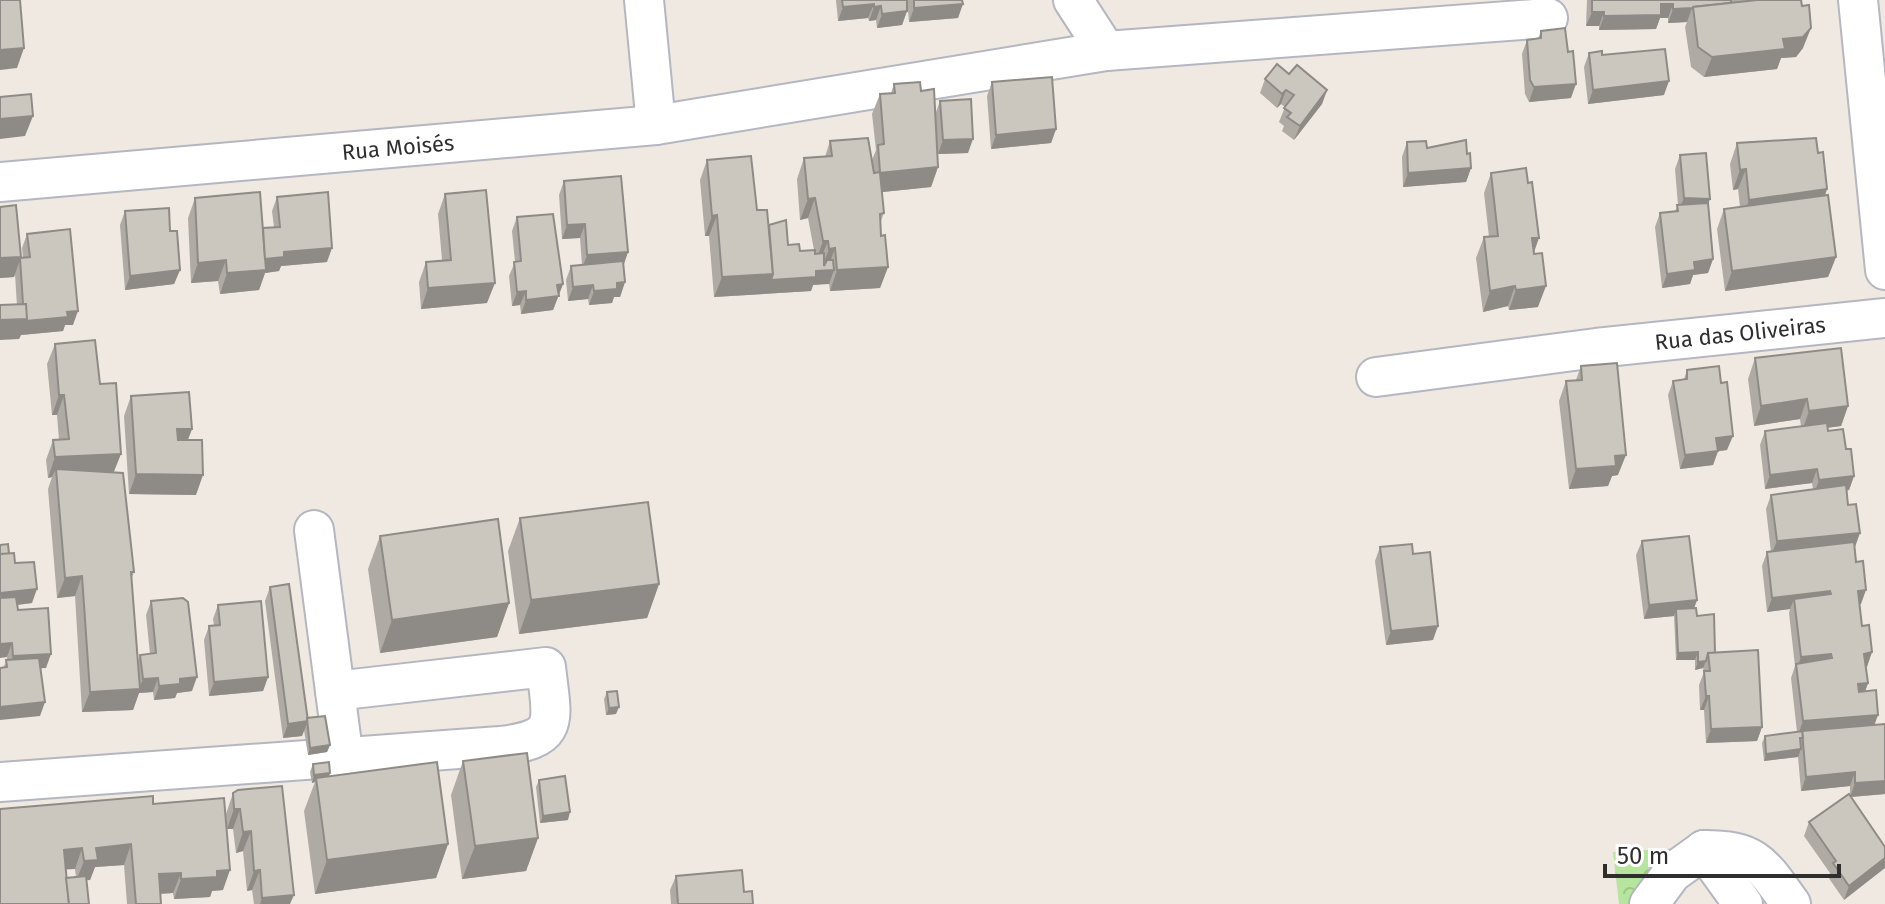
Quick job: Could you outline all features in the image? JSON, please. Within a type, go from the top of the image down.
[{"type":"street","points":[[644,0],[656,125]]},
{"type":"street","points":[[1073,0],[1106,51]]},
{"type":"street","points":[[1858,0],[1885,270]]},
{"type":"street","name":"Rua Moisés","points":[[0,182],[656,125],[1106,51],[1548,18]]},
{"type":"street","name":"Rua das Oliveiras","points":[[1376,377],[1596,348],[1885,318]]},
{"type":"street","points":[[314,530],[344,760]]},
{"type":"street","points":[[0,782],[344,760],[500,746],[539,739],[551,716],[546,667],[335,691]]},
{"type":"street","points":[[1649,904],[1672,873],[1704,850],[1734,850],[1752,856],[1791,904]]},
{"type":"street","points":[[1704,850],[1743,904]]},
{"type":"green space","points":[[1679,848],[1633,904],[1619,904],[1613,852]]},
{"type":"building","points":[[0,0],[20,0],[24,48],[0,50]]},
{"type":"building","points":[[842,0],[907,0],[907,11],[882,14],[881,6],[843,7]]},
{"type":"building","points":[[914,0],[962,0],[963,4],[914,8]]},
{"type":"building","points":[[1592,0],[1731,0],[1731,3],[1673,9],[1673,4],[1661,4],[1661,15],[1604,16],[1604,12],[1592,12]]},
{"type":"building","points":[[1757,0],[1801,0],[1802,6],[1809,5],[1811,28],[1803,37],[1783,39],[1785,49],[1712,57],[1698,47],[1693,7]]},
{"type":"building","points":[[1565,28],[1568,52],[1573,51],[1576,84],[1534,87],[1530,80],[1527,40],[1541,38],[1541,31]]},
{"type":"building","points":[[1665,49],[1669,81],[1593,90],[1589,53],[1602,51],[1602,55]]},
{"type":"building","points":[[1277,64],[1289,74],[1297,65],[1327,90],[1300,126],[1287,117],[1291,113],[1284,108],[1294,95],[1286,90],[1282,94],[1265,79]]},
{"type":"building","points":[[1052,77],[1056,129],[996,135],[992,82]]},
{"type":"building","points":[[920,82],[921,91],[934,89],[938,167],[880,173],[884,213],[880,214],[881,236],[885,235],[888,267],[837,270],[835,248],[829,249],[828,241],[823,241],[815,198],[808,199],[804,158],[832,156],[830,141],[868,138],[874,173],[880,172],[878,145],[884,144],[880,94],[895,93],[894,84]]},
{"type":"building","points":[[31,94],[33,116],[0,119],[0,97]]},
{"type":"building","points":[[971,99],[973,139],[943,140],[940,101]]},
{"type":"building","points":[[1816,138],[1818,153],[1823,152],[1827,189],[1749,200],[1746,169],[1740,170],[1737,143]]},
{"type":"building","points":[[1466,140],[1471,168],[1408,173],[1407,142],[1426,141],[1427,148]]},
{"type":"building","points":[[1706,153],[1710,199],[1684,198],[1680,155]]},
{"type":"building","points":[[751,156],[757,210],[767,210],[773,274],[722,277],[717,215],[712,216],[707,160]]},
{"type":"building","points":[[1526,168],[1528,183],[1532,182],[1539,238],[1532,238],[1534,254],[1542,253],[1546,286],[1516,290],[1515,286],[1490,291],[1484,237],[1498,236],[1491,173]]},
{"type":"building","points":[[621,176],[628,252],[587,255],[585,224],[567,225],[564,181]]},
{"type":"building","points":[[486,190],[495,283],[428,288],[426,262],[451,260],[445,194]]},
{"type":"building","points":[[260,192],[266,270],[227,273],[226,260],[198,263],[195,198]]},
{"type":"building","points":[[328,192],[332,248],[284,252],[284,257],[265,259],[263,228],[280,227],[277,197]]},
{"type":"building","points":[[1828,195],[1836,257],[1732,271],[1724,209]]},
{"type":"building","points":[[1708,203],[1713,259],[1694,262],[1695,270],[1667,274],[1660,213],[1678,211],[1677,205]]},
{"type":"building","points":[[16,205],[21,257],[0,258],[0,207]]},
{"type":"building","points":[[169,208],[170,231],[177,231],[180,270],[130,276],[125,211]]},
{"type":"building","points":[[553,214],[563,284],[557,285],[559,296],[526,300],[526,291],[517,292],[514,262],[521,261],[517,217]]},
{"type":"building","points":[[786,220],[788,245],[799,244],[800,251],[824,253],[824,266],[827,260],[833,260],[834,270],[816,271],[816,277],[771,280],[769,225]]},
{"type":"building","points":[[70,229],[78,311],[67,312],[68,317],[26,321],[20,258],[30,257],[27,234]]},
{"type":"building","points":[[623,261],[625,282],[617,283],[617,289],[594,291],[593,285],[573,287],[571,266]]},
{"type":"building","points":[[26,304],[27,319],[0,320],[0,305]]},
{"type":"building","points":[[95,340],[100,384],[116,383],[121,454],[55,457],[53,440],[69,439],[64,395],[59,395],[55,344]]},
{"type":"building","points":[[1841,348],[1848,406],[1809,411],[1807,399],[1761,406],[1755,358]]},
{"type":"building","points":[[1617,363],[1626,455],[1615,456],[1616,466],[1576,469],[1566,381],[1582,380],[1581,366]]},
{"type":"building","points":[[1719,366],[1721,383],[1727,382],[1733,436],[1716,438],[1718,451],[1685,455],[1673,381],[1687,379],[1687,370]]},
{"type":"building","points":[[189,392],[192,429],[177,429],[178,440],[202,440],[203,475],[136,474],[131,396]]},
{"type":"building","points":[[1827,423],[1828,431],[1843,429],[1846,449],[1851,449],[1854,476],[1819,480],[1817,469],[1770,475],[1765,431]]},
{"type":"building","points":[[56,469],[123,473],[134,572],[131,572],[140,689],[90,692],[82,576],[65,578]]},
{"type":"building","points":[[1846,485],[1848,505],[1856,504],[1860,533],[1777,541],[1771,495]]},
{"type":"building","points":[[648,502],[659,584],[531,600],[520,518]]},
{"type":"building","points":[[498,519],[509,603],[392,620],[380,536]]},
{"type":"building","points":[[1689,536],[1697,600],[1649,605],[1642,541]]},
{"type":"building","points":[[1854,542],[1856,562],[1863,561],[1866,590],[1858,591],[1862,626],[1869,625],[1872,652],[1864,654],[1868,683],[1858,684],[1859,692],[1876,690],[1878,715],[1803,721],[1796,664],[1832,658],[1831,654],[1801,657],[1794,599],[1831,594],[1830,591],[1772,598],[1767,552]]},
{"type":"building","points":[[8,544],[9,554],[0,554],[0,545]]},
{"type":"building","points":[[1412,544],[1413,554],[1430,552],[1438,626],[1391,631],[1380,547]]},
{"type":"building","points":[[14,553],[15,563],[34,562],[37,589],[0,593],[0,554]]},
{"type":"building","points":[[289,584],[308,721],[288,724],[270,587]]},
{"type":"building","points":[[16,597],[18,610],[48,608],[51,654],[13,656],[12,643],[0,644],[0,598]]},
{"type":"building","points":[[183,598],[188,602],[197,677],[180,679],[180,684],[159,686],[158,678],[143,679],[140,655],[156,653],[151,601]]},
{"type":"building","points":[[261,601],[268,677],[214,682],[209,626],[220,625],[218,605]]},
{"type":"building","points":[[1696,608],[1697,616],[1714,614],[1715,653],[1708,653],[1706,661],[1698,662],[1698,652],[1678,653],[1676,609]]},
{"type":"building","points":[[1758,650],[1762,727],[1711,729],[1704,671],[1710,671],[1708,653]]},
{"type":"building","points":[[39,658],[45,702],[0,707],[0,668],[7,667],[6,660]]},
{"type":"building","points":[[617,691],[619,707],[609,708],[607,692]]},
{"type":"building","points":[[325,716],[330,745],[310,748],[307,718]]},
{"type":"building","points":[[1885,724],[1885,781],[1855,783],[1855,772],[1806,777],[1802,731]]},
{"type":"building","points":[[1802,731],[1801,749],[1766,754],[1765,736]]},
{"type":"building","points":[[527,753],[538,838],[475,846],[463,761]]},
{"type":"building","points":[[329,762],[330,773],[314,775],[313,764]]},
{"type":"building","points":[[437,762],[448,844],[327,860],[316,778]]},
{"type":"building","points":[[565,776],[570,812],[543,816],[539,780]]},
{"type":"building","points":[[282,786],[294,895],[262,898],[260,870],[254,871],[251,831],[243,832],[240,809],[234,809],[233,793]]},
{"type":"building","points":[[1849,794],[1885,847],[1885,858],[1849,886],[1809,822]]},
{"type":"building","points":[[153,796],[153,804],[224,798],[230,870],[217,871],[217,877],[181,879],[181,873],[159,874],[161,904],[136,904],[131,844],[96,848],[98,860],[84,861],[82,848],[64,850],[69,904],[0,904],[0,809]]},
{"type":"building","points":[[742,870],[744,892],[752,891],[753,904],[678,904],[676,876]]},
{"type":"building","points":[[86,876],[89,904],[69,904],[66,878]]}]
